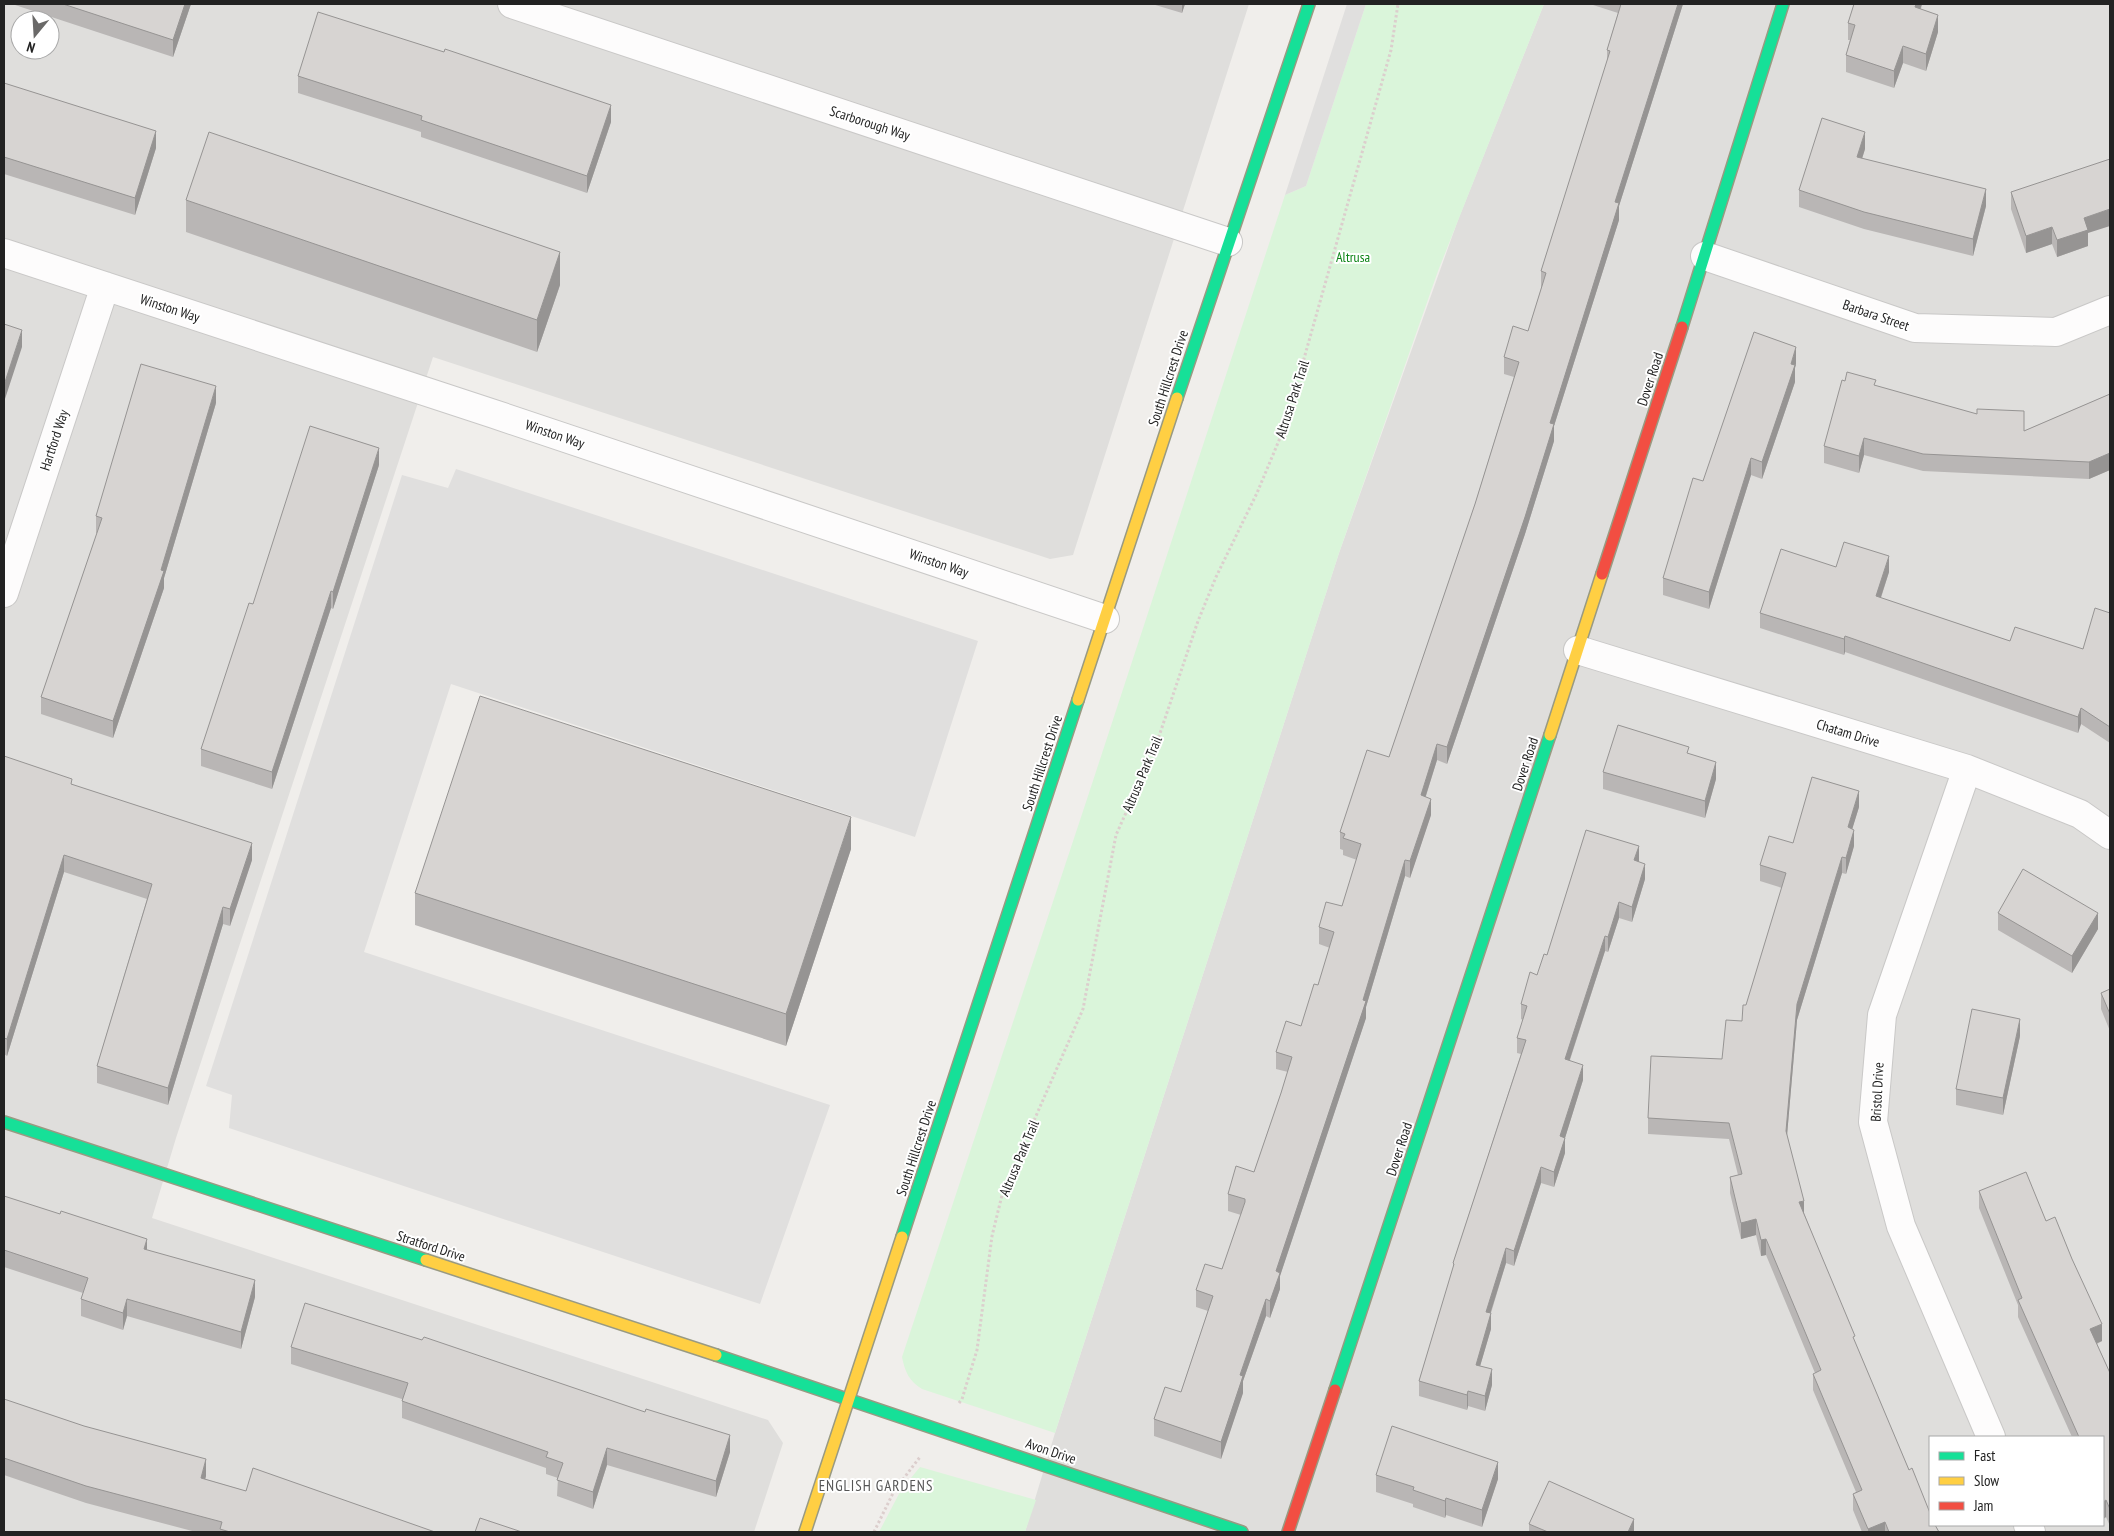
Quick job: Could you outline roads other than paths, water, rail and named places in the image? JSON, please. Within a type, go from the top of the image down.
[{"type":"street","name":"Scarborough Way","points":[[512,4],[1228,242]]},
{"type":"street","name":"South Hillcrest Drive","points":[[805,1532],[1228,242],[1309,4]]},
{"type":"street","name":"Dover Road","points":[[1288,1532],[1578,650],[1705,256],[1783,4]]},
{"type":"street","name":"Winston Way","points":[[4,253],[513,420],[1105,619]]},
{"type":"street","name":"Barbara Street","points":[[1705,256],[1915,328],[2056,332],[2110,310]]},
{"type":"street","name":"Hartford Way","points":[[4,593],[105,286]]},
{"type":"street","name":"Chatam Drive","points":[[1578,650],[1967,769],[2080,814],[2110,835]]},
{"type":"street","name":"Bristol Drive","points":[[1967,769],[1882,1015],[1872,1122],[1901,1226],[1991,1436]]},
{"type":"street","name":"Stratford Drive","points":[[4,1122],[850,1399]]},
{"type":"street","name":"Avon Drive","points":[[850,1399],[1242,1532]]},
{"type":"district","name":"ENGLISH GARDENS","points":[[876,1486]]},
{"type":"park label","name":"Altrusa","points":[[1353,257]]}]
